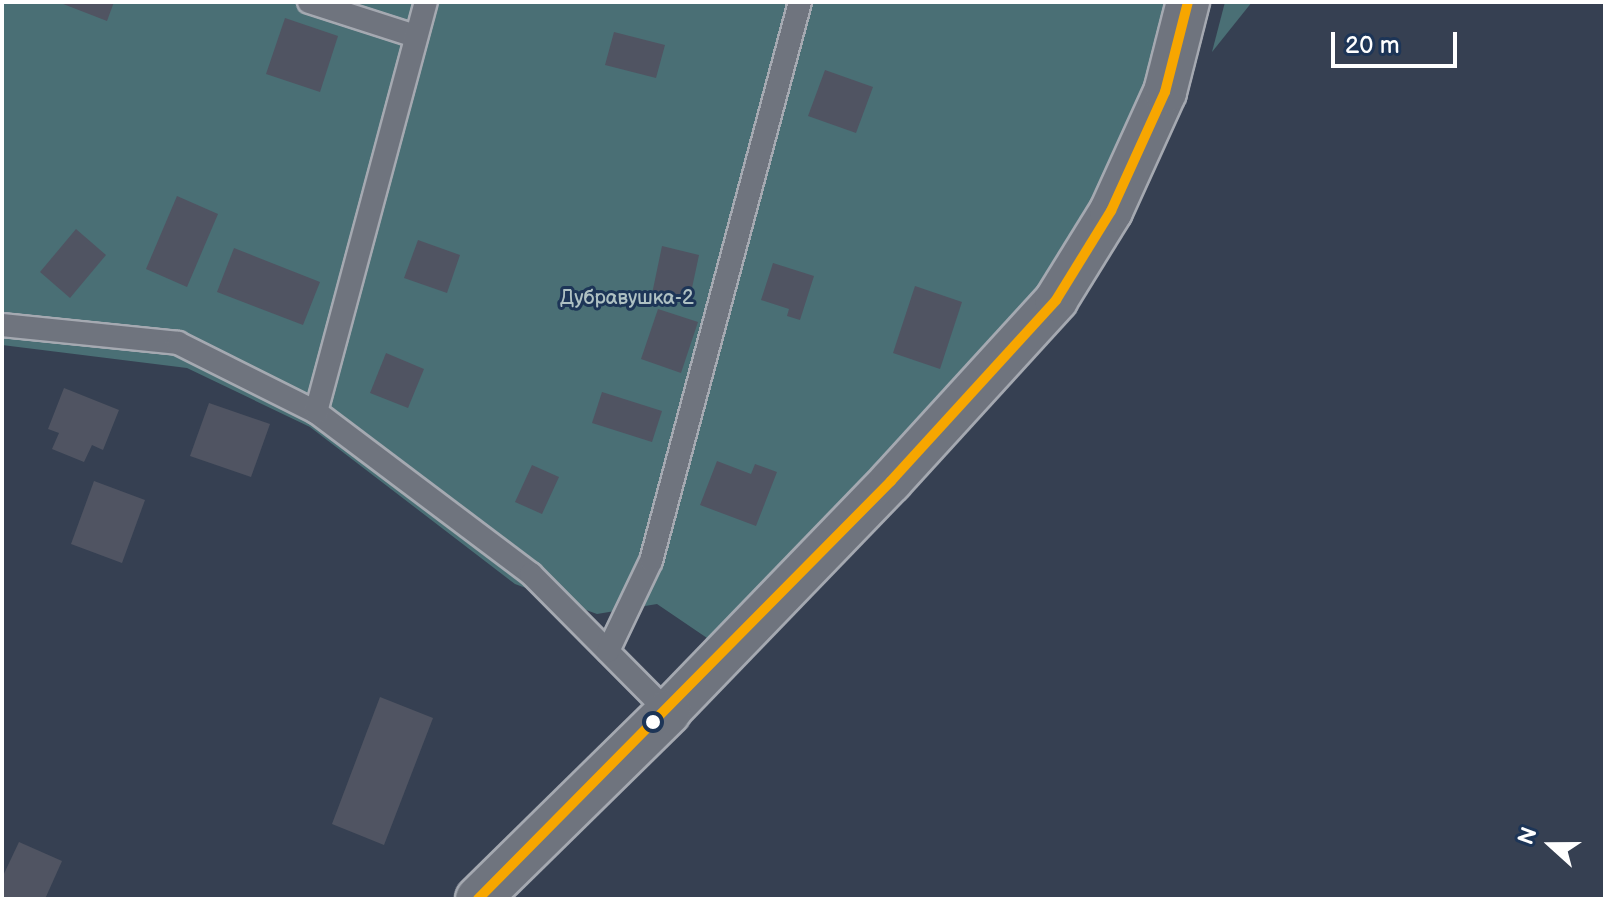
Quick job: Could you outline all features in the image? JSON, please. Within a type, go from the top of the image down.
[{"type":"street","points":[[478,899],[668,712],[891,481],[1056,300],[1111,211],[1165,92],[1188,2]]},
{"type":"lane","points":[[309,2],[415,36]]},
{"type":"lane","points":[[316,412],[426,2]]},
{"type":"lane","points":[[608,651],[651,561],[800,2]]},
{"type":"lane","points":[[2,325],[178,343],[316,412],[531,574],[668,712]]},
{"type":"green space","name":"Дубравушка-2","points":[[2,2],[1169,2],[1147,86],[1103,200],[1047,289],[710,640],[657,604],[597,614],[515,584],[310,427],[187,368],[2,345]]},
{"type":"green space","points":[[1225,2],[1252,2],[1212,52]]},
{"type":"building","points":[[58,2],[114,2],[107,21]]},
{"type":"building","points":[[285,18],[338,36],[320,92],[266,74]]},
{"type":"building","points":[[614,32],[665,45],[656,78],[605,65]]},
{"type":"building","points":[[825,70],[873,87],[856,133],[808,116]]},
{"type":"building","points":[[177,196],[218,214],[187,287],[146,269]]},
{"type":"building","points":[[76,229],[106,255],[70,298],[40,272]]},
{"type":"building","points":[[418,240],[460,255],[447,293],[404,278]]},
{"type":"building","points":[[662,246],[699,255],[689,302],[652,294]]},
{"type":"building","points":[[234,248],[320,282],[303,325],[217,292]]},
{"type":"building","points":[[773,263],[814,276],[800,320],[787,316],[789,309],[761,300]]},
{"type":"building","points":[[915,286],[962,302],[940,369],[893,353]]},
{"type":"building","points":[[658,309],[698,322],[681,373],[641,359]]},
{"type":"building","points":[[386,353],[424,369],[408,408],[370,393]]},
{"type":"building","points":[[64,388],[119,410],[103,450],[92,445],[84,462],[52,449],[59,433],[48,429]]},
{"type":"building","points":[[602,392],[662,411],[652,442],[592,423]]},
{"type":"building","points":[[209,403],[270,424],[251,477],[190,456]]},
{"type":"building","points":[[717,461],[751,474],[755,464],[777,472],[756,526],[700,505]]},
{"type":"building","points":[[532,465],[559,477],[542,514],[515,502]]},
{"type":"building","points":[[94,481],[145,500],[122,563],[71,544]]},
{"type":"building","points":[[380,697],[433,718],[384,845],[332,824]]},
{"type":"building","points":[[19,842],[62,861],[45,899],[2,899],[2,878]]},
{"type":"transit line","points":[[478,899],[891,481],[1056,300],[1111,211],[1165,92],[1188,2]]}]
